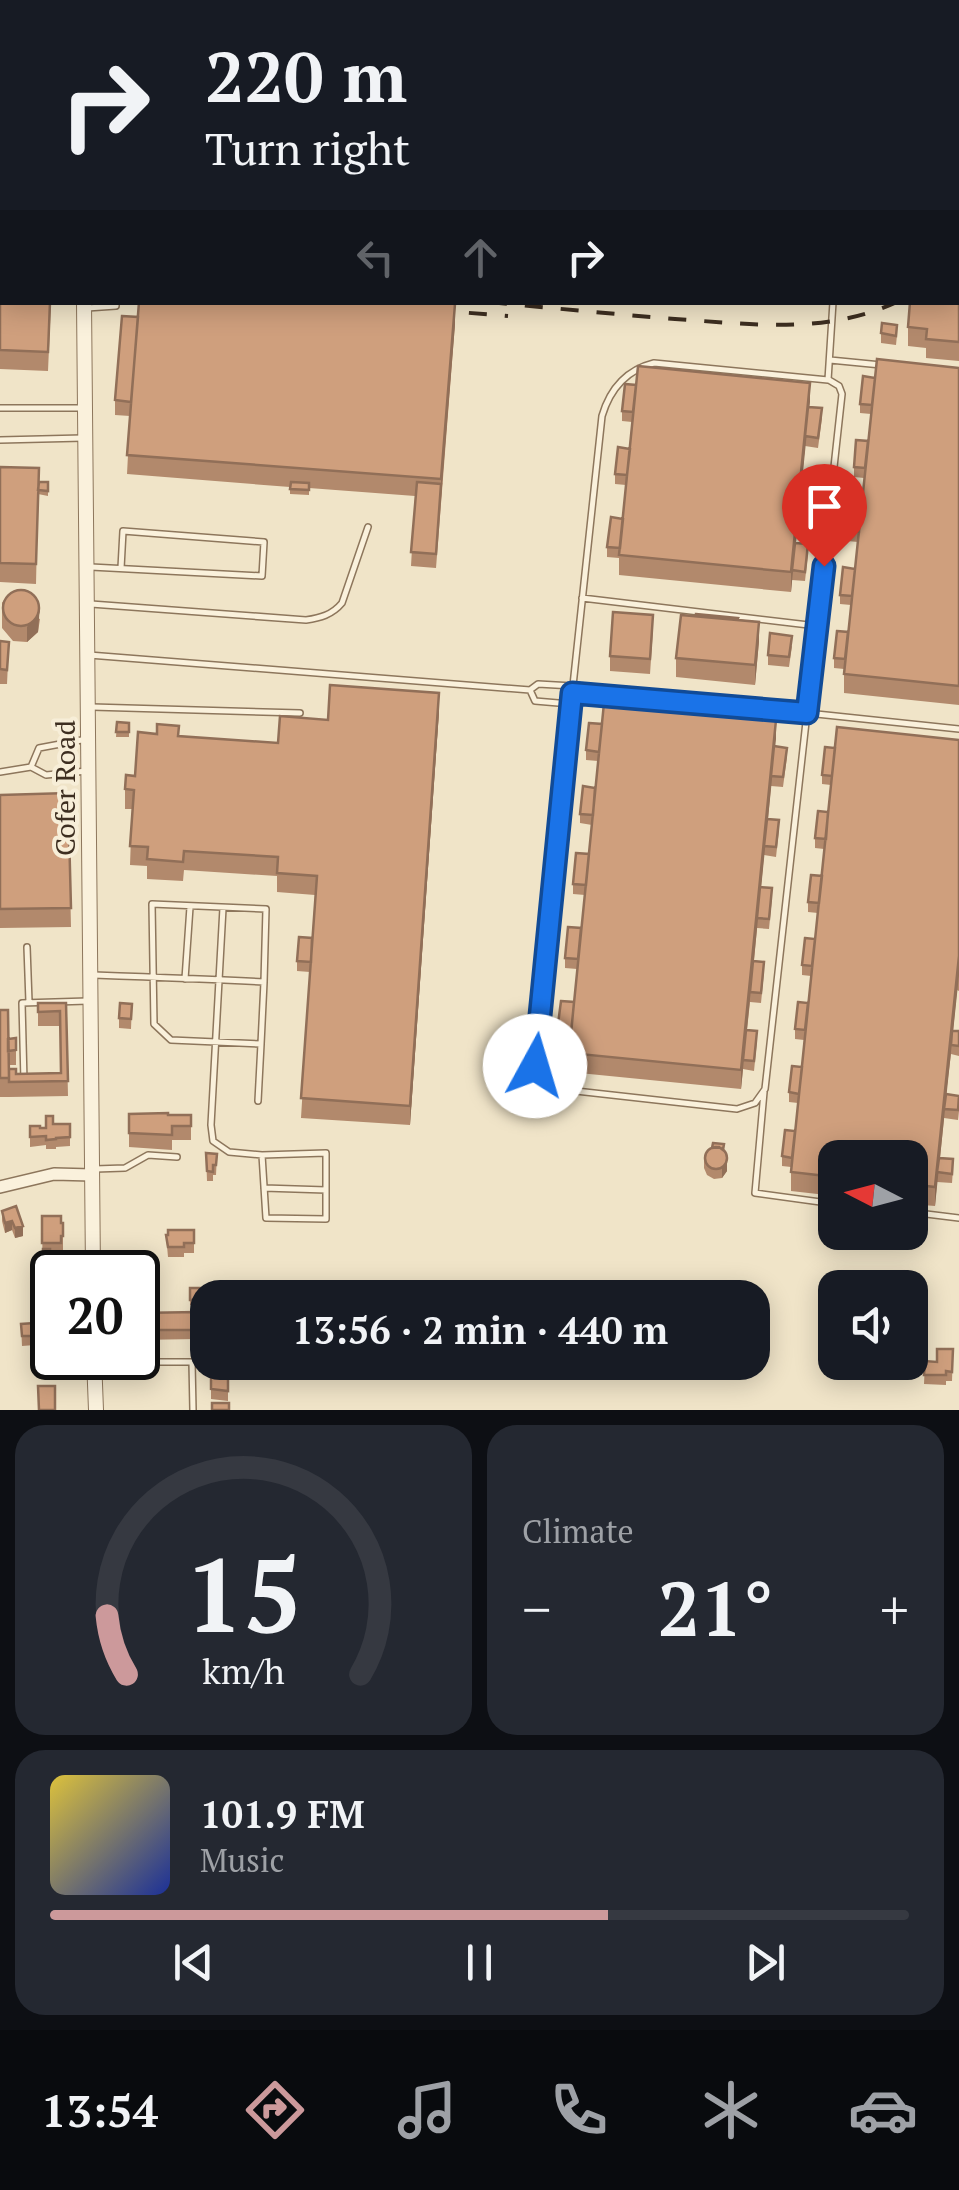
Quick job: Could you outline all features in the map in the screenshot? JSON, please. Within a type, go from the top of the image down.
[{"type":"street","name":"Cofer Road","points":[[84,306],[94,1250]]},
{"type":"street","points":[[0,1187],[54,1174],[92,1172]]},
{"type":"street","points":[[95,1380],[96,1410]]},
{"type":"lane","points":[[84,306],[116,305]]},
{"type":"lane","points":[[828,380],[832,305]]},
{"type":"lane","points":[[830,360],[890,366]]},
{"type":"lane","points":[[764,1089],[755,1103],[736,1109],[560,1088],[535,1066],[602,416],[614,389],[625,376],[639,366],[654,363],[828,380],[840,386],[842,394],[755,1194],[818,1202]]},
{"type":"lane","points":[[0,408],[86,408]]},
{"type":"lane","points":[[0,440],[86,438]]},
{"type":"lane","points":[[88,604],[306,620],[322,617],[336,610],[347,594],[368,526]]},
{"type":"lane","points":[[88,567],[262,576],[264,542],[123,532],[121,568]]},
{"type":"lane","points":[[582,598],[817,626]]},
{"type":"lane","points":[[89,655],[530,690],[538,684],[959,729]]},
{"type":"lane","points":[[530,690],[535,700],[571,704]]},
{"type":"lane","points":[[90,706],[300,713]]},
{"type":"lane","points":[[31,767],[39,748],[90,739]]},
{"type":"lane","points":[[0,772],[31,767],[46,775],[90,771]]},
{"type":"lane","points":[[258,1102],[261,1044],[264,982],[266,909],[152,904],[154,1024],[172,1040],[261,1044]]},
{"type":"lane","points":[[185,978],[190,906]]},
{"type":"lane","points":[[223,908],[214,1042],[213,1142],[228,1152],[326,1153],[326,1219],[266,1218],[262,1155]]},
{"type":"lane","points":[[27,947],[29,1002]]},
{"type":"lane","points":[[91,975],[264,982]]},
{"type":"lane","points":[[24,1080],[22,1003],[91,1001]]},
{"type":"lane","points":[[92,1172],[125,1168],[148,1155],[177,1157]]},
{"type":"lane","points":[[264,1188],[326,1190]]},
{"type":"lane","points":[[928,1214],[959,1218]]},
{"type":"lane","points":[[160,1361],[192,1362],[193,1410]]},
{"type":"building","points":[[0,305],[50,305],[48,352],[0,350]]},
{"type":"building","points":[[139,305],[455,305],[441,479],[127,455]]},
{"type":"building","points":[[910,305],[959,305],[959,342],[926,339],[927,329],[908,327]]},
{"type":"building","points":[[122,316],[138,317],[131,402],[115,400]]},
{"type":"building","points":[[882,323],[897,325],[896,336],[881,333]]},
{"type":"building","points":[[877,359],[959,368],[959,686],[844,674]]},
{"type":"building","points":[[638,366],[810,383],[791,572],[619,555]]},
{"type":"building","points":[[863,376],[875,378],[872,405],[860,404]]},
{"type":"building","points":[[625,384],[636,385],[633,412],[622,411]]},
{"type":"building","points":[[808,407],[822,408],[818,438],[805,436]]},
{"type":"building","points":[[856,440],[868,441],[865,468],[854,467]]},
{"type":"building","points":[[618,447],[630,449],[627,475],[615,474]]},
{"type":"building","points":[[0,467],[39,468],[36,564],[0,563]]},
{"type":"building","points":[[801,479],[814,480],[812,508],[798,506]]},
{"type":"building","points":[[39,482],[48,482],[48,491],[38,490]]},
{"type":"building","points":[[291,482],[309,483],[309,490],[290,489]]},
{"type":"building","points":[[417,482],[441,484],[436,554],[411,552]]},
{"type":"building","points":[[850,504],[861,505],[859,532],[847,531]]},
{"type":"building","points":[[611,517],[623,519],[620,548],[607,547]]},
{"type":"building","points":[[795,543],[808,544],[805,572],[792,570]]},
{"type":"building","points":[[843,567],[855,569],[852,596],[840,595]]},
{"type":"building","points":[[21,590],[34,595],[39,608],[34,621],[21,626],[8,621],[3,608],[8,595]]},
{"type":"building","points":[[613,612],[653,615],[650,659],[610,656]]},
{"type":"building","points":[[696,614],[738,618],[737,620]]},
{"type":"building","points":[[681,615],[759,622],[755,665],[676,658]]},
{"type":"building","points":[[837,631],[848,632],[845,659],[834,658]]},
{"type":"building","points":[[770,633],[792,636],[789,657],[768,655]]},
{"type":"building","points":[[0,641],[9,642],[7,670],[0,669]]},
{"type":"building","points":[[330,685],[439,693],[410,1106],[301,1098],[317,876],[277,873],[278,857],[184,851],[183,862],[147,859],[148,847],[130,846],[134,790],[125,789],[126,775],[135,776],[138,732],[157,734],[157,724],[179,726],[178,736],[278,743],[280,716],[328,720]]},
{"type":"building","points":[[604,703],[776,720],[741,1070],[569,1053]]},
{"type":"building","points":[[117,722],[129,723],[129,732],[116,732]]},
{"type":"building","points":[[589,723],[602,724],[599,752],[586,750]]},
{"type":"building","points":[[837,727],[959,740],[959,956],[935,1187],[928,1186],[928,1140],[818,1140],[818,1175],[791,1172]]},
{"type":"building","points":[[774,746],[787,748],[783,777],[771,776]]},
{"type":"building","points":[[825,747],[835,748],[832,776],[822,775]]},
{"type":"building","points":[[583,786],[595,788],[593,815],[580,814]]},
{"type":"building","points":[[68,793],[71,908],[0,909],[0,795]]},
{"type":"building","points":[[818,811],[828,812],[826,839],[815,838]]},
{"type":"building","points":[[767,819],[779,820],[776,847],[764,846]]},
{"type":"building","points":[[576,853],[589,854],[586,885],[573,884]]},
{"type":"building","points":[[811,875],[822,876],[819,903],[808,902]]},
{"type":"building","points":[[760,887],[772,888],[769,919],[757,918]]},
{"type":"building","points":[[568,927],[581,928],[578,959],[565,958]]},
{"type":"building","points":[[299,937],[312,938],[311,962],[297,961]]},
{"type":"building","points":[[805,938],[815,939],[812,966],[802,965]]},
{"type":"building","points":[[753,961],[764,962],[761,993],[750,992]]},
{"type":"building","points":[[561,1001],[574,1002],[571,1034],[557,1032]]},
{"type":"building","points":[[798,1002],[808,1003],[805,1030],[795,1029]]},
{"type":"building","points":[[38,1003],[66,1003],[68,1081],[9,1082],[9,1069],[16,1069],[16,1074],[61,1073],[60,1011],[38,1012]]},
{"type":"building","points":[[120,1003],[132,1004],[131,1019],[119,1018]]},
{"type":"building","points":[[0,1010],[8,1010],[9,1078],[0,1078]]},
{"type":"building","points":[[746,1030],[757,1031],[754,1061],[743,1060]]},
{"type":"building","points":[[952,1031],[959,1031],[959,1046],[951,1045]]},
{"type":"building","points":[[16,1038],[16,1050],[8,1051],[8,1039]]},
{"type":"building","points":[[792,1066],[802,1067],[799,1094],[789,1092]]},
{"type":"building","points":[[522,1093],[535,1095],[534,1104],[521,1102]]},
{"type":"building","points":[[946,1094],[959,1096],[958,1110],[944,1109]]},
{"type":"building","points":[[129,1114],[191,1115],[191,1126],[172,1126],[172,1135],[129,1133]]},
{"type":"building","points":[[46,1116],[53,1116],[53,1124],[70,1124],[70,1137],[30,1137],[30,1126],[46,1128]]},
{"type":"building","points":[[785,1130],[795,1131],[792,1158],[782,1156]]},
{"type":"building","points":[[716,1147],[724,1150],[724,1166],[716,1169],[708,1166],[705,1158],[708,1150]]},
{"type":"building","points":[[206,1153],[217,1154],[213,1172],[207,1171]]},
{"type":"building","points":[[939,1158],[953,1159],[952,1174],[937,1172]]},
{"type":"building","points":[[16,1206],[23,1226],[15,1228],[12,1221],[5,1223],[2,1211]]},
{"type":"building","points":[[42,1216],[61,1216],[61,1243],[42,1243]]},
{"type":"building","points":[[168,1230],[194,1230],[194,1243],[168,1247]]},
{"type":"building","points":[[190,1312],[190,1330],[160,1330],[160,1313]]},
{"type":"building","points":[[30,1323],[30,1336],[22,1336],[21,1324]]},
{"type":"building","points":[[937,1349],[953,1349],[952,1372],[928,1375],[928,1361],[937,1362]]},
{"type":"building","points":[[211,1380],[228,1380],[228,1391],[211,1389]]},
{"type":"building","points":[[38,1386],[55,1386],[55,1410],[39,1410]]},
{"type":"building","points":[[212,1403],[229,1403],[229,1410],[212,1410]]},
{"type":"railway","points":[[522,305],[788,325],[843,319],[889,305]]},
{"type":"railway","points":[[433,310],[508,316]]},
{"type":"route","points":[[535,1066],[572,693],[807,713],[824,566]]}]
